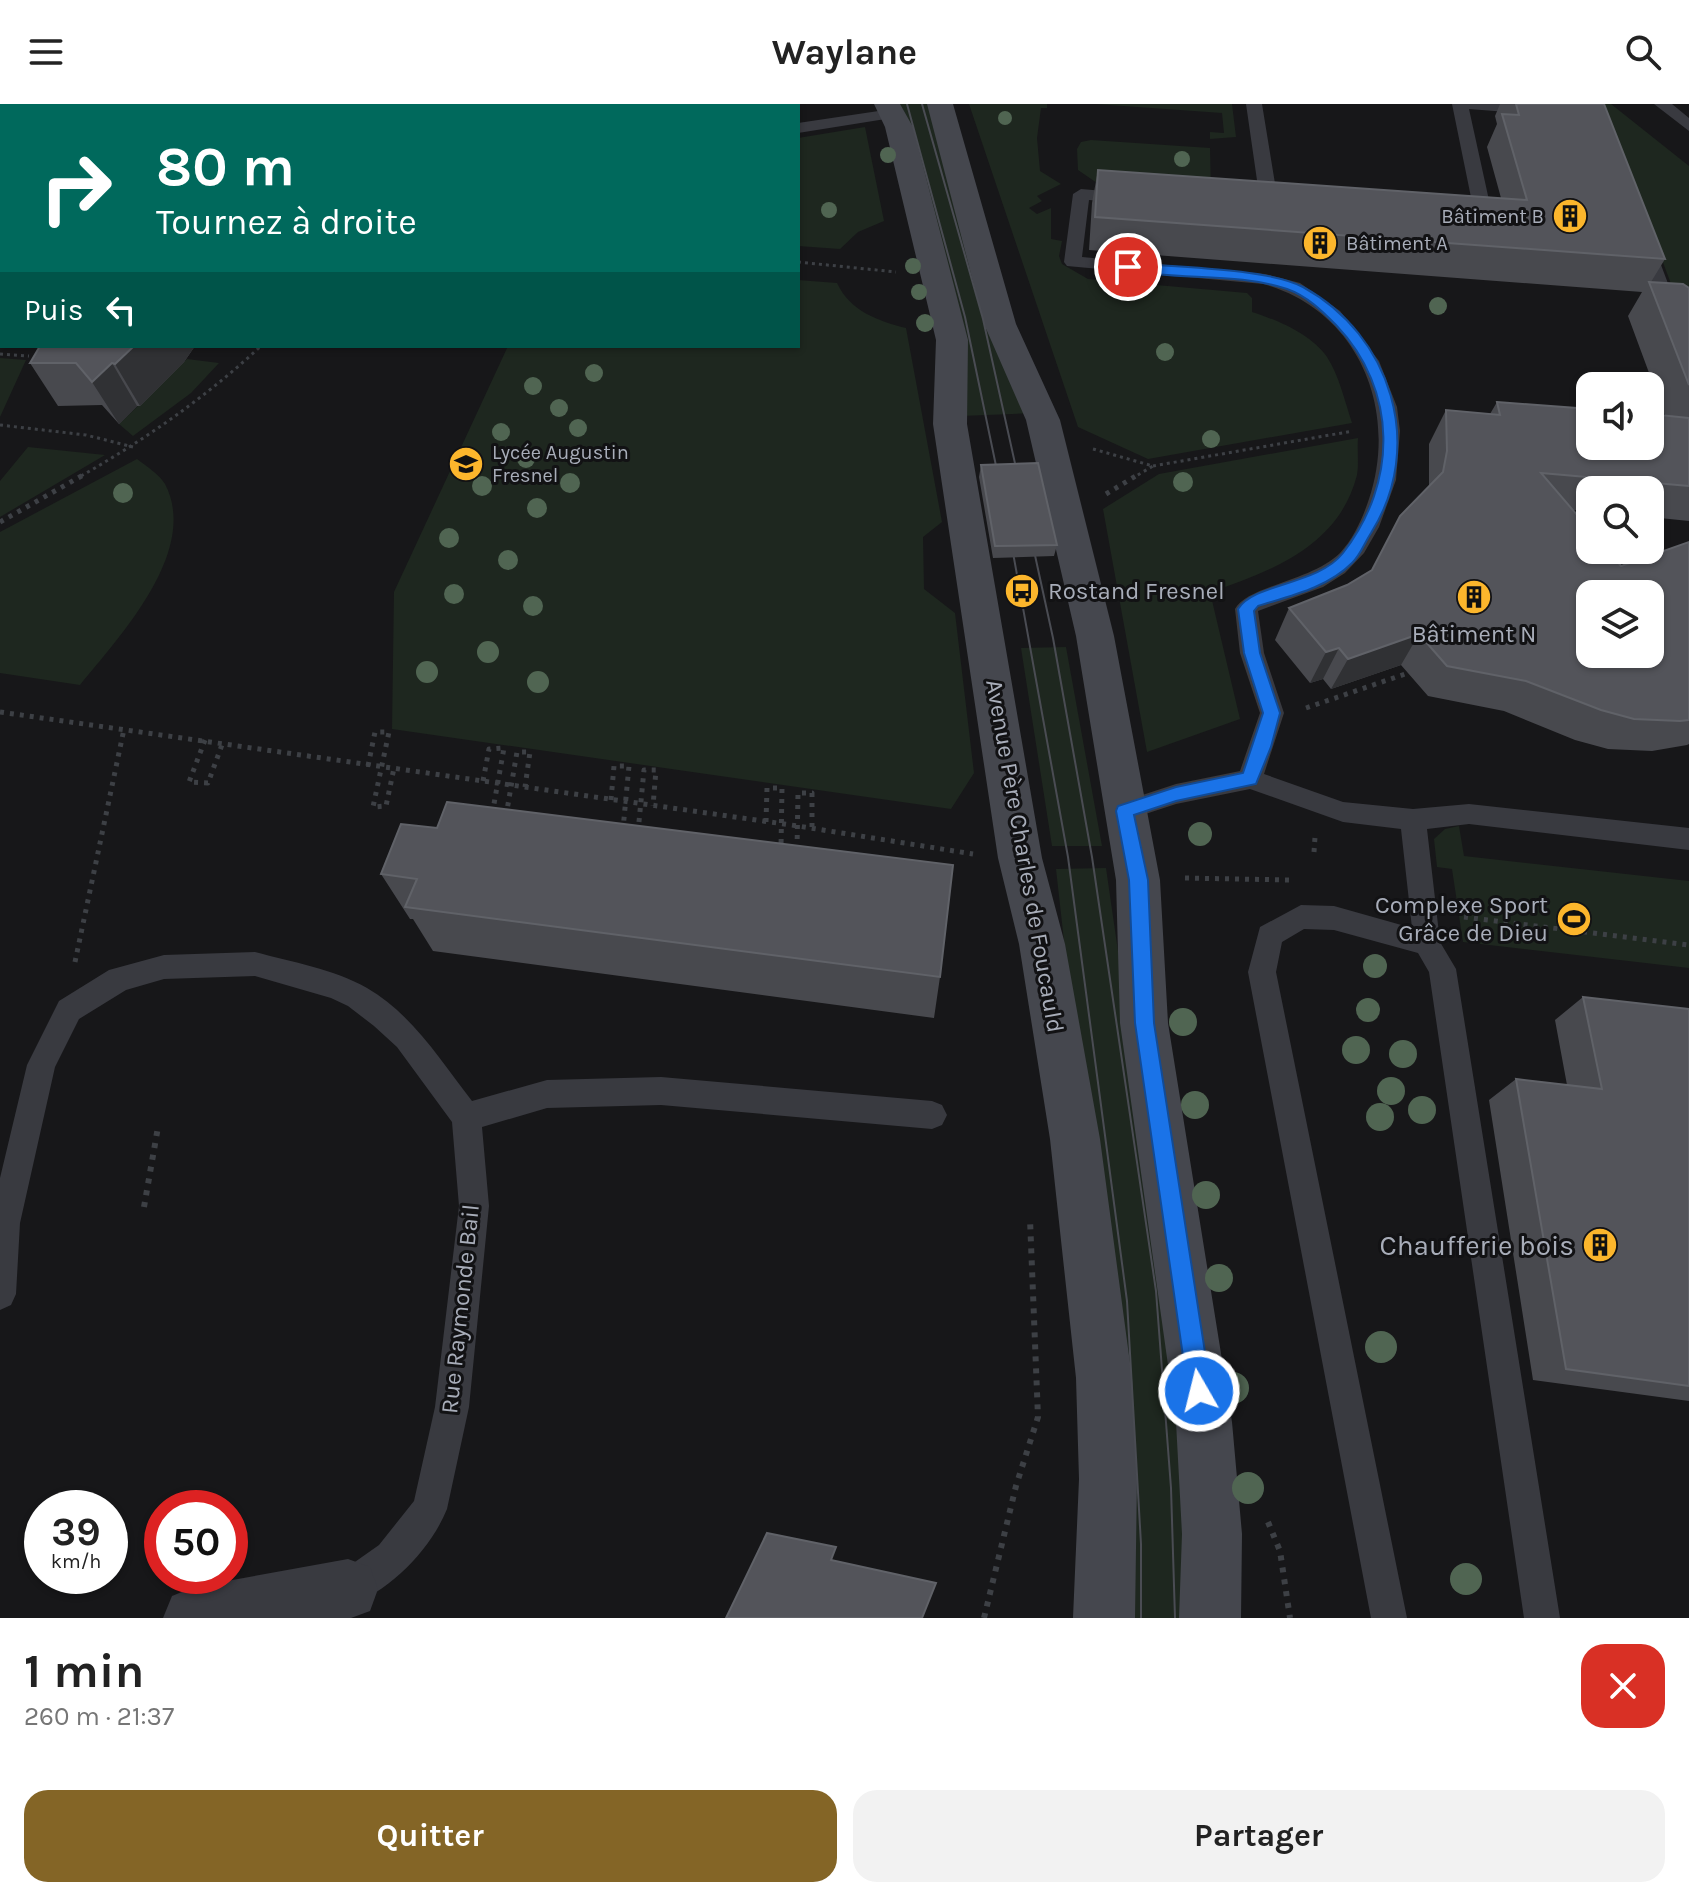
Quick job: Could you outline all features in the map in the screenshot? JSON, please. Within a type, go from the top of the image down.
[{"type":"main road","points":[[940,104],[1000,324],[1043,420],[1095,636],[1138,880],[1144,1023],[1204,1422],[1212,1534],[1210,1618]]},
{"type":"main road","name":"Avenue Père Charles de Foucauld","points":[[889,109],[899,127],[952,340],[950,424],[1020,858],[1042,944],[1075,1139],[1104,1378],[1108,1507],[1104,1618]]},
{"type":"street","name":"Rue Raymonde Bail","points":[[194,1618],[348,1589]]},
{"type":"lane","points":[[1244,206],[1277,208],[1254,104]]},
{"type":"lane","points":[[1454,221],[1485,223],[1460,104],[1549,110]]},
{"type":"lane","points":[[1662,104],[1689,126]]},
{"type":"lane","points":[[800,128],[889,109]]},
{"type":"lane","points":[[1140,199],[1081,194],[1073,262],[1265,279],[1295,288],[1323,304],[1361,344],[1387,395],[1391,433],[1384,488],[1371,522],[1347,559],[1311,583],[1252,602],[1246,609],[1252,653],[1272,713],[1250,779]]},
{"type":"lane","points":[[1638,228],[1671,315],[1689,316]]},
{"type":"lane","points":[[1124,811],[1176,794],[1250,779],[1343,812],[1413,820],[1469,814],[1684,836]]},
{"type":"lane","points":[[1413,820],[1426,928],[1442,969],[1471,1070],[1542,1618]]},
{"type":"lane","points":[[1389,1618],[1262,972],[1270,935],[1301,917],[1426,928]]},
{"type":"lane","points":[[0,1294],[3,1224],[41,1065],[69,1010],[119,979],[164,967],[255,964],[336,987],[358,997],[407,1038],[466,1117],[547,1094],[661,1091],[932,1115]]},
{"type":"lane","name":"Rue Raymonde Bail","points":[[348,1589],[392,1558],[430,1509],[452,1407],[474,1206],[466,1117]]},
{"type":"path","points":[[800,262],[902,273]]},
{"type":"path","points":[[0,522],[134,448],[231,375],[259,348]]},
{"type":"path","points":[[0,354],[29,356]]},
{"type":"path","points":[[0,425],[86,435],[134,448]]},
{"type":"path","points":[[1096,500],[1153,466],[1355,431],[1391,433]]},
{"type":"path","points":[[1082,446],[1153,466]]},
{"type":"path","points":[[1350,693],[1408,673]]},
{"type":"path","points":[[0,712],[798,826],[979,856]]},
{"type":"path","points":[[75,963],[124,729]]},
{"type":"path","points":[[368,766],[375,732],[389,732],[373,807],[386,806],[394,768]]},
{"type":"path","points":[[205,740],[189,782],[208,783],[223,742]]},
{"type":"path","points":[[483,781],[489,749],[504,748],[491,823]]},
{"type":"path","points":[[505,823],[517,752],[530,752],[525,787]]},
{"type":"path","points":[[611,800],[614,766],[629,766],[621,842]]},
{"type":"path","points":[[637,841],[644,770],[656,770],[653,806]]},
{"type":"path","points":[[766,822],[767,788],[782,788],[781,853]]},
{"type":"path","points":[[797,853],[798,793],[812,793],[812,829]]},
{"type":"path","points":[[1174,878],[1276,878],[1307,882]]},
{"type":"path","points":[[1426,928],[1689,945]]},
{"type":"path","points":[[144,1207],[158,1127]]},
{"type":"path","points":[[984,1618],[1016,1486],[1038,1417],[1029,1203]]},
{"type":"path","points":[[1267,1519],[1280,1551],[1290,1618]]},
{"type":"shaded area","points":[[894,104],[935,104],[1035,413],[961,416]]},
{"type":"shaded area","points":[[969,104],[1047,104],[1047,108],[1041,108],[1037,138],[1040,171],[1061,184],[1037,196],[1042,201],[1029,208],[1037,214],[1051,208],[1051,239],[1062,241],[1059,256],[1062,264],[1088,279],[1247,293],[1252,298],[1252,312],[1303,335],[1327,357],[1352,423],[1148,459],[1078,427]]},
{"type":"shaded area","points":[[1095,104],[1232,104],[1236,137],[1210,139],[1210,132],[1224,133],[1222,113]]},
{"type":"shaded area","points":[[1604,104],[1611,104],[1689,166],[1689,309],[1680,308]]},
{"type":"shaded area","points":[[865,127],[884,221],[858,232],[840,249],[800,246],[800,138]]},
{"type":"shaded area","points":[[1091,140],[1210,148],[1211,192],[1097,183],[1078,170],[1077,149],[1081,142]]},
{"type":"shaded area","points":[[800,280],[837,283],[857,308],[875,318],[906,328],[942,522],[923,537],[924,589],[955,613],[974,773],[951,809],[392,729],[394,592],[507,348],[800,348]]},
{"type":"shaded area","points":[[0,358],[26,360],[0,417]]},
{"type":"shaded area","points":[[187,359],[219,363],[191,393],[133,436],[119,424]]},
{"type":"shaded area","points":[[1358,438],[1357,475],[1348,500],[1319,538],[1257,575],[1210,592],[1240,719],[1147,752],[1103,509],[1159,474]]},
{"type":"shaded area","points":[[28,447],[105,455],[0,517],[0,481]]},
{"type":"shaded area","points":[[137,459],[163,481],[173,510],[172,537],[164,564],[150,592],[115,643],[80,685],[0,673],[0,532]]},
{"type":"shaded area","points":[[1066,647],[1102,846],[1052,846],[1021,648]]},
{"type":"shaded area","name":"Complexe Sport Grâce de Dieu","points":[[1459,826],[1464,856],[1689,881],[1689,968],[1463,942],[1452,869],[1437,867],[1434,839],[1445,829]]},
{"type":"shaded area","points":[[1106,868],[1179,1374],[1193,1618],[1120,1618],[1118,1425],[1056,869]]},
{"type":"building","points":[[1516,104],[1604,104],[1665,259],[1095,217],[1098,170],[1527,200],[1502,114],[1519,115]]},
{"type":"building","points":[[1649,282],[1683,284],[1689,288],[1689,385]]},
{"type":"building","points":[[39,348],[132,348],[92,382],[76,363],[30,363]]},
{"type":"building","name":"Bâtiment N","points":[[1497,402],[1576,408],[1576,460],[1664,460],[1664,415],[1689,418],[1689,486],[1664,484],[1664,476],[1541,473],[1576,514],[1576,564],[1664,564],[1664,551],[1689,542],[1689,720],[1634,719],[1601,710],[1526,681],[1447,666],[1419,634],[1348,659],[1339,648],[1326,652],[1289,608],[1347,585],[1372,570],[1400,516],[1443,472],[1447,451],[1446,410],[1500,415]]},
{"type":"building","points":[[1038,463],[1057,545],[995,546],[981,465]]},
{"type":"building","points":[[447,802],[953,865],[940,977],[405,907],[417,879],[381,874],[401,824],[437,828]]},
{"type":"building","name":"Chaufferie bois","points":[[1583,997],[1689,1009],[1689,1386],[1566,1369],[1516,1079],[1602,1089]]},
{"type":"building","points":[[767,1533],[836,1547],[831,1560],[936,1583],[922,1618],[726,1618]]},
{"type":"tram line","points":[[907,104],[965,317],[1000,485]]},
{"type":"tram line","points":[[922,104],[983,319],[1020,486]]},
{"type":"tram line","points":[[1010,536],[1068,857],[1127,1301],[1141,1544],[1141,1618]]},
{"type":"tram line","points":[[1031,537],[1053,638],[1092,857],[1156,1291],[1171,1488],[1175,1618]]},
{"type":"place","name":"Bâtiment B","points":[[1570,216]]},
{"type":"place","name":"Bâtiment A","points":[[1320,243]]},
{"type":"place","name":"Lycée Augustin Fresnel","points":[[466,464]]},
{"type":"place","name":"Rostand Fresnel","points":[[1022,591]]},
{"type":"place","name":"Bâtiment N","points":[[1474,597]]},
{"type":"place","name":"Complexe Sport Grâce de Dieu","points":[[1574,919]]},
{"type":"place","name":"Chaufferie bois","points":[[1600,1245]]},
{"type":"route","points":[[1128,267],[1265,279],[1295,288],[1323,304],[1361,344],[1387,395],[1391,439],[1384,488],[1371,522],[1347,559],[1311,583],[1252,602],[1246,609],[1252,653],[1272,713],[1250,779],[1176,794],[1124,811],[1138,880],[1144,1023],[1199,1391]]}]
